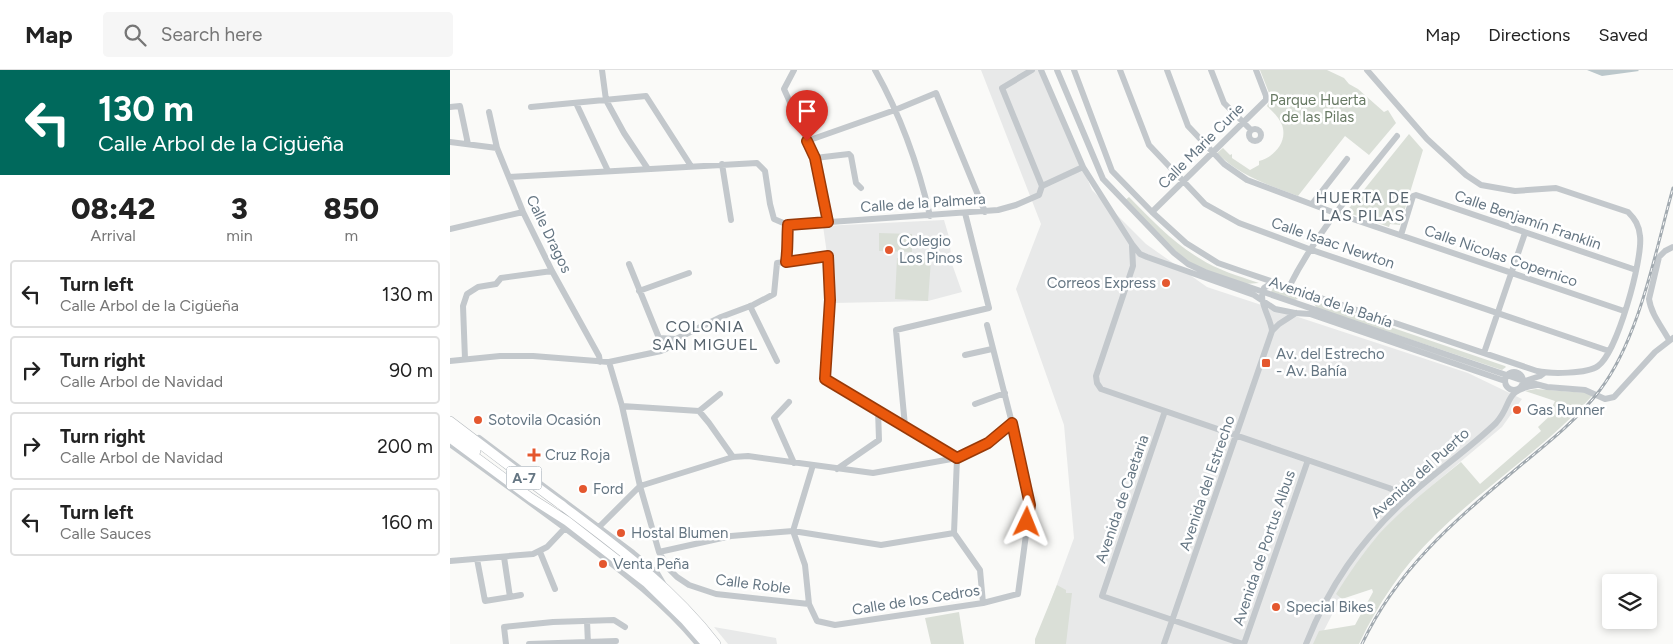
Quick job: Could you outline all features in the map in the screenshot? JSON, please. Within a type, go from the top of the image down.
[{"type":"highway","name":"A-7","points":[[450,430],[599,530],[666,588],[716,644]]},
{"type":"highway","name":"A-7","points":[[450,430],[530,498],[647,583],[706,644]]},
{"type":"highway","points":[[450,430],[561,514],[566,525]]},
{"type":"highway","points":[[466,442],[591,531],[599,530]]},
{"type":"highway","points":[[701,625],[709,628],[723,644]]},
{"type":"street","points":[[602,70],[606,100],[624,133],[648,169]]},
{"type":"street","points":[[794,70],[784,89],[815,158],[828,222]]},
{"type":"street","points":[[875,70],[911,146],[930,216]]},
{"type":"street","points":[[1032,70],[1002,88],[1042,186]]},
{"type":"street","points":[[1042,70],[1083,167]]},
{"type":"street","name":"Avenida de la Bahía","points":[[1058,70],[1097,169],[1103,179],[1113,192],[1170,250],[1188,264],[1205,272],[1507,379]]},
{"type":"street","points":[[1074,70],[1112,171],[1152,212],[1201,254],[1218,263],[1541,372]]},
{"type":"street","name":"Calle Isaac Newton","points":[[1120,70],[1149,145],[1182,182],[1205,204],[1239,224],[1610,351]]},
{"type":"street","name":"Calle Nicolas Copernico","points":[[1166,70],[1188,126],[1224,164],[1247,180],[1335,213],[1624,310]]},
{"type":"street","points":[[1211,70],[1224,104],[1251,130]]},
{"type":"street","name":"Calle Marie Curie","points":[[1152,212],[1266,98],[1256,70]]},
{"type":"street","points":[[1367,70],[1427,139],[1466,175],[1481,185],[1515,191],[1556,188],[1628,212],[1635,219],[1640,237],[1636,270],[1620,329],[1602,363],[1586,371],[1519,374],[1507,379]]},
{"type":"street","points":[[807,141],[895,110],[936,93],[985,212]]},
{"type":"street","points":[[531,107],[646,96],[691,166]]},
{"type":"street","points":[[576,103],[608,171]]},
{"type":"street","points":[[450,106],[460,106],[468,144]]},
{"type":"street","name":"Calle Dragos","points":[[489,112],[497,148],[523,212],[552,271],[599,356],[600,362]]},
{"type":"street","points":[[1289,287],[1309,249],[1335,213],[1397,136]]},
{"type":"street","points":[[450,142],[497,148]]},
{"type":"street","name":"Calle de la Palmera","points":[[815,158],[849,154],[856,183],[861,188]]},
{"type":"street","points":[[1312,204],[1347,159]]},
{"type":"street","points":[[509,177],[757,162],[765,171],[774,219],[788,225],[786,262]]},
{"type":"street","points":[[722,164],[730,220]]},
{"type":"street","name":"Calle de la Palmera","points":[[788,225],[985,212],[1007,208],[1040,195],[1042,186],[1083,167]]},
{"type":"street","name":"Avenida de la Bahía","points":[[1083,167],[1140,254],[1248,292],[1275,309],[1310,314],[1507,379],[1538,385],[1585,390],[1601,398],[1611,398],[1618,393],[1650,357],[1671,339]]},
{"type":"street","name":"Calle Benjamín Franklin","points":[[1401,235],[1413,196],[1417,195],[1636,270]]},
{"type":"street","points":[[450,229],[523,212]]},
{"type":"street","points":[[905,426],[896,330],[989,308],[965,213]]},
{"type":"street","points":[[1484,353],[1524,233]]},
{"type":"street","points":[[1132,244],[1133,266],[1096,376],[1101,389],[1389,488],[1407,498]]},
{"type":"street","points":[[1671,339],[1650,306],[1649,299],[1659,257],[1673,247]]},
{"type":"street","points":[[450,361],[500,356],[533,356],[609,362],[661,351],[676,340],[721,317],[774,294],[777,263],[828,256],[830,300],[825,379],[957,458]]},
{"type":"street","points":[[1133,266],[1149,258]]},
{"type":"street","points":[[629,264],[659,338],[661,351]]},
{"type":"street","points":[[465,359],[463,306],[467,294],[478,287],[496,284],[501,278],[552,271]]},
{"type":"street","points":[[639,291],[689,273]]},
{"type":"street","points":[[1273,282],[1264,288],[1262,292],[1272,331],[1304,306],[1302,295],[1298,290]]},
{"type":"street","points":[[750,306],[777,361]]},
{"type":"street","points":[[1283,322],[1301,314],[1310,314]]},
{"type":"street","points":[[450,416],[599,530],[640,486],[733,458],[748,456],[873,473],[957,458],[988,443],[1012,423],[987,325]]},
{"type":"street","name":"Avenida del Estrecho","points":[[1164,644],[1272,331]]},
{"type":"street","points":[[659,338],[676,340]]},
{"type":"street","points":[[965,355],[992,349]]},
{"type":"street","points":[[1505,360],[1509,365],[1507,379],[1508,401]]},
{"type":"street","points":[[609,362],[622,406],[640,486]]},
{"type":"street","points":[[1519,374],[1523,377],[1524,381],[1540,376],[1541,372]]},
{"type":"street","points":[[1507,379],[1511,389],[1538,385]]},
{"type":"street","name":"Avenida del Puerto","points":[[1306,644],[1322,606],[1347,564],[1383,521],[1407,498],[1502,416],[1508,401],[1524,381]]},
{"type":"street","points":[[622,406],[699,411],[720,394]]},
{"type":"street","points":[[975,404],[1005,394]]},
{"type":"street","points":[[789,402],[774,418],[794,463]]},
{"type":"street","points":[[837,468],[879,440],[878,410]]},
{"type":"street","points":[[699,411],[710,423],[733,458]]},
{"type":"street","name":"Avenida de Caetaria","points":[[1165,411],[1102,596],[1173,620]]},
{"type":"street","name":"Calle de los Cedros","points":[[808,604],[817,621],[835,625],[983,603],[1018,594],[1030,505],[1012,423]]},
{"type":"street","points":[[450,444],[566,525],[652,596],[698,644]]},
{"type":"street","points":[[957,458],[954,533],[980,570],[983,603]]},
{"type":"street","name":"Avenida de Portus Albus","points":[[1244,644],[1308,460]]},
{"type":"street","points":[[808,604],[805,565],[793,531],[813,466]]},
{"type":"street","name":"Calle Roble","points":[[640,486],[660,552],[668,568],[677,577],[689,585],[716,594],[808,604]]},
{"type":"street","points":[[450,562],[522,556],[540,552],[554,541],[566,525]]},
{"type":"street","points":[[660,552],[731,536],[793,531],[881,545],[954,533]]},
{"type":"street","points":[[540,552],[554,589]]},
{"type":"street","points":[[504,557],[510,597]]},
{"type":"street","points":[[477,559],[485,601],[521,595]]},
{"type":"street","points":[[506,644],[504,627],[614,620],[625,627]]},
{"type":"street","points":[[1173,620],[1244,644]]},
{"type":"street","points":[[587,621],[588,643]]},
{"type":"street","points":[[529,644],[616,641]]},
{"type":"shaded area","points":[[981,70],[1041,70],[1092,190],[1146,244],[1207,287],[1468,373],[1522,399],[1502,427],[1410,504],[1356,568],[1317,644],[1035,644],[1074,538],[1064,425],[1016,289],[1041,224]]},
{"type":"shaded area","points":[[1587,70],[1638,70],[1639,71],[1602,76]]},
{"type":"shaded area","name":"Colegio Los Pinos","points":[[944,220],[949,237],[952,264],[962,292],[928,301],[834,303],[823,226]]},
{"type":"shaded area","points":[[714,627],[776,638],[777,644],[728,644]]},
{"type":"green space","name":"Parque Huerta de las Pilas","points":[[1260,70],[1327,70],[1344,78],[1384,112],[1388,110],[1396,123],[1369,155],[1345,136],[1298,196],[1276,188],[1245,174],[1217,153],[1223,148],[1230,155],[1232,154],[1232,158],[1250,170],[1259,165],[1259,161],[1270,156],[1281,143],[1283,137],[1282,125],[1267,106],[1271,98]]},
{"type":"green space","points":[[1409,134],[1423,150],[1400,225],[1390,224],[1389,227],[1346,212]]},
{"type":"green space","points":[[1129,197],[1162,230],[1189,252],[1221,269],[1259,283],[1245,284],[1205,270],[1185,260],[1124,201]]},
{"type":"green space","points":[[879,233],[912,234],[912,252],[879,251]]},
{"type":"green space","points":[[897,258],[931,260],[928,301],[895,299]]},
{"type":"green space","points":[[1277,287],[1293,292],[1298,299],[1295,300],[1271,292],[1273,288]]},
{"type":"green space","points":[[1311,300],[1506,367],[1502,370],[1317,308]]},
{"type":"green space","points":[[1536,389],[1587,393],[1592,396],[1555,433],[1454,517],[1423,547],[1392,586],[1374,614],[1359,644],[1313,644],[1319,631],[1355,625],[1373,592],[1372,589],[1342,599],[1336,594],[1367,548],[1398,515],[1461,462],[1480,484],[1541,431],[1538,427],[1555,411],[1552,407],[1555,401],[1525,391]]},
{"type":"green space","points":[[1057,585],[1066,590],[1066,593],[1072,593],[1066,644],[1035,644],[1035,639]]},
{"type":"green space","points":[[959,612],[964,644],[931,644],[925,618]]},
{"type":"railway","points":[[1362,644],[1393,591],[1431,546],[1474,505],[1563,430],[1600,390],[1614,369],[1636,320],[1653,266],[1673,188]]},
{"type":"place","name":"Colegio Los Pinos","points":[[889,250]]},
{"type":"place","name":"Correos Express","points":[[1166,283]]},
{"type":"place","name":"Av. del Estrecho - Av. Bahía","points":[[1266,363]]},
{"type":"place","name":"Gas Runner","points":[[1517,410]]},
{"type":"place","name":"Sotovila Ocasión","points":[[478,420]]},
{"type":"place","name":"Cruz Roja","points":[[534,455]]},
{"type":"place","name":"Ford","points":[[583,489]]},
{"type":"place","name":"Hostal Blumen","points":[[621,533]]},
{"type":"place","name":"Venta Peña","points":[[603,564]]},
{"type":"place","name":"Special Bikes","points":[[1276,607]]},
{"type":"district","name":"HUERTA DE LAS PILAS","points":[[1363,206]]},
{"type":"district","name":"COLONIA SAN MIGUEL","points":[[705,335]]},
{"type":"route","points":[[807,141],[815,158],[828,222],[788,225],[786,262],[828,256],[830,300],[825,379],[957,458],[988,443],[1012,423],[1030,505],[1027,522]]}]
